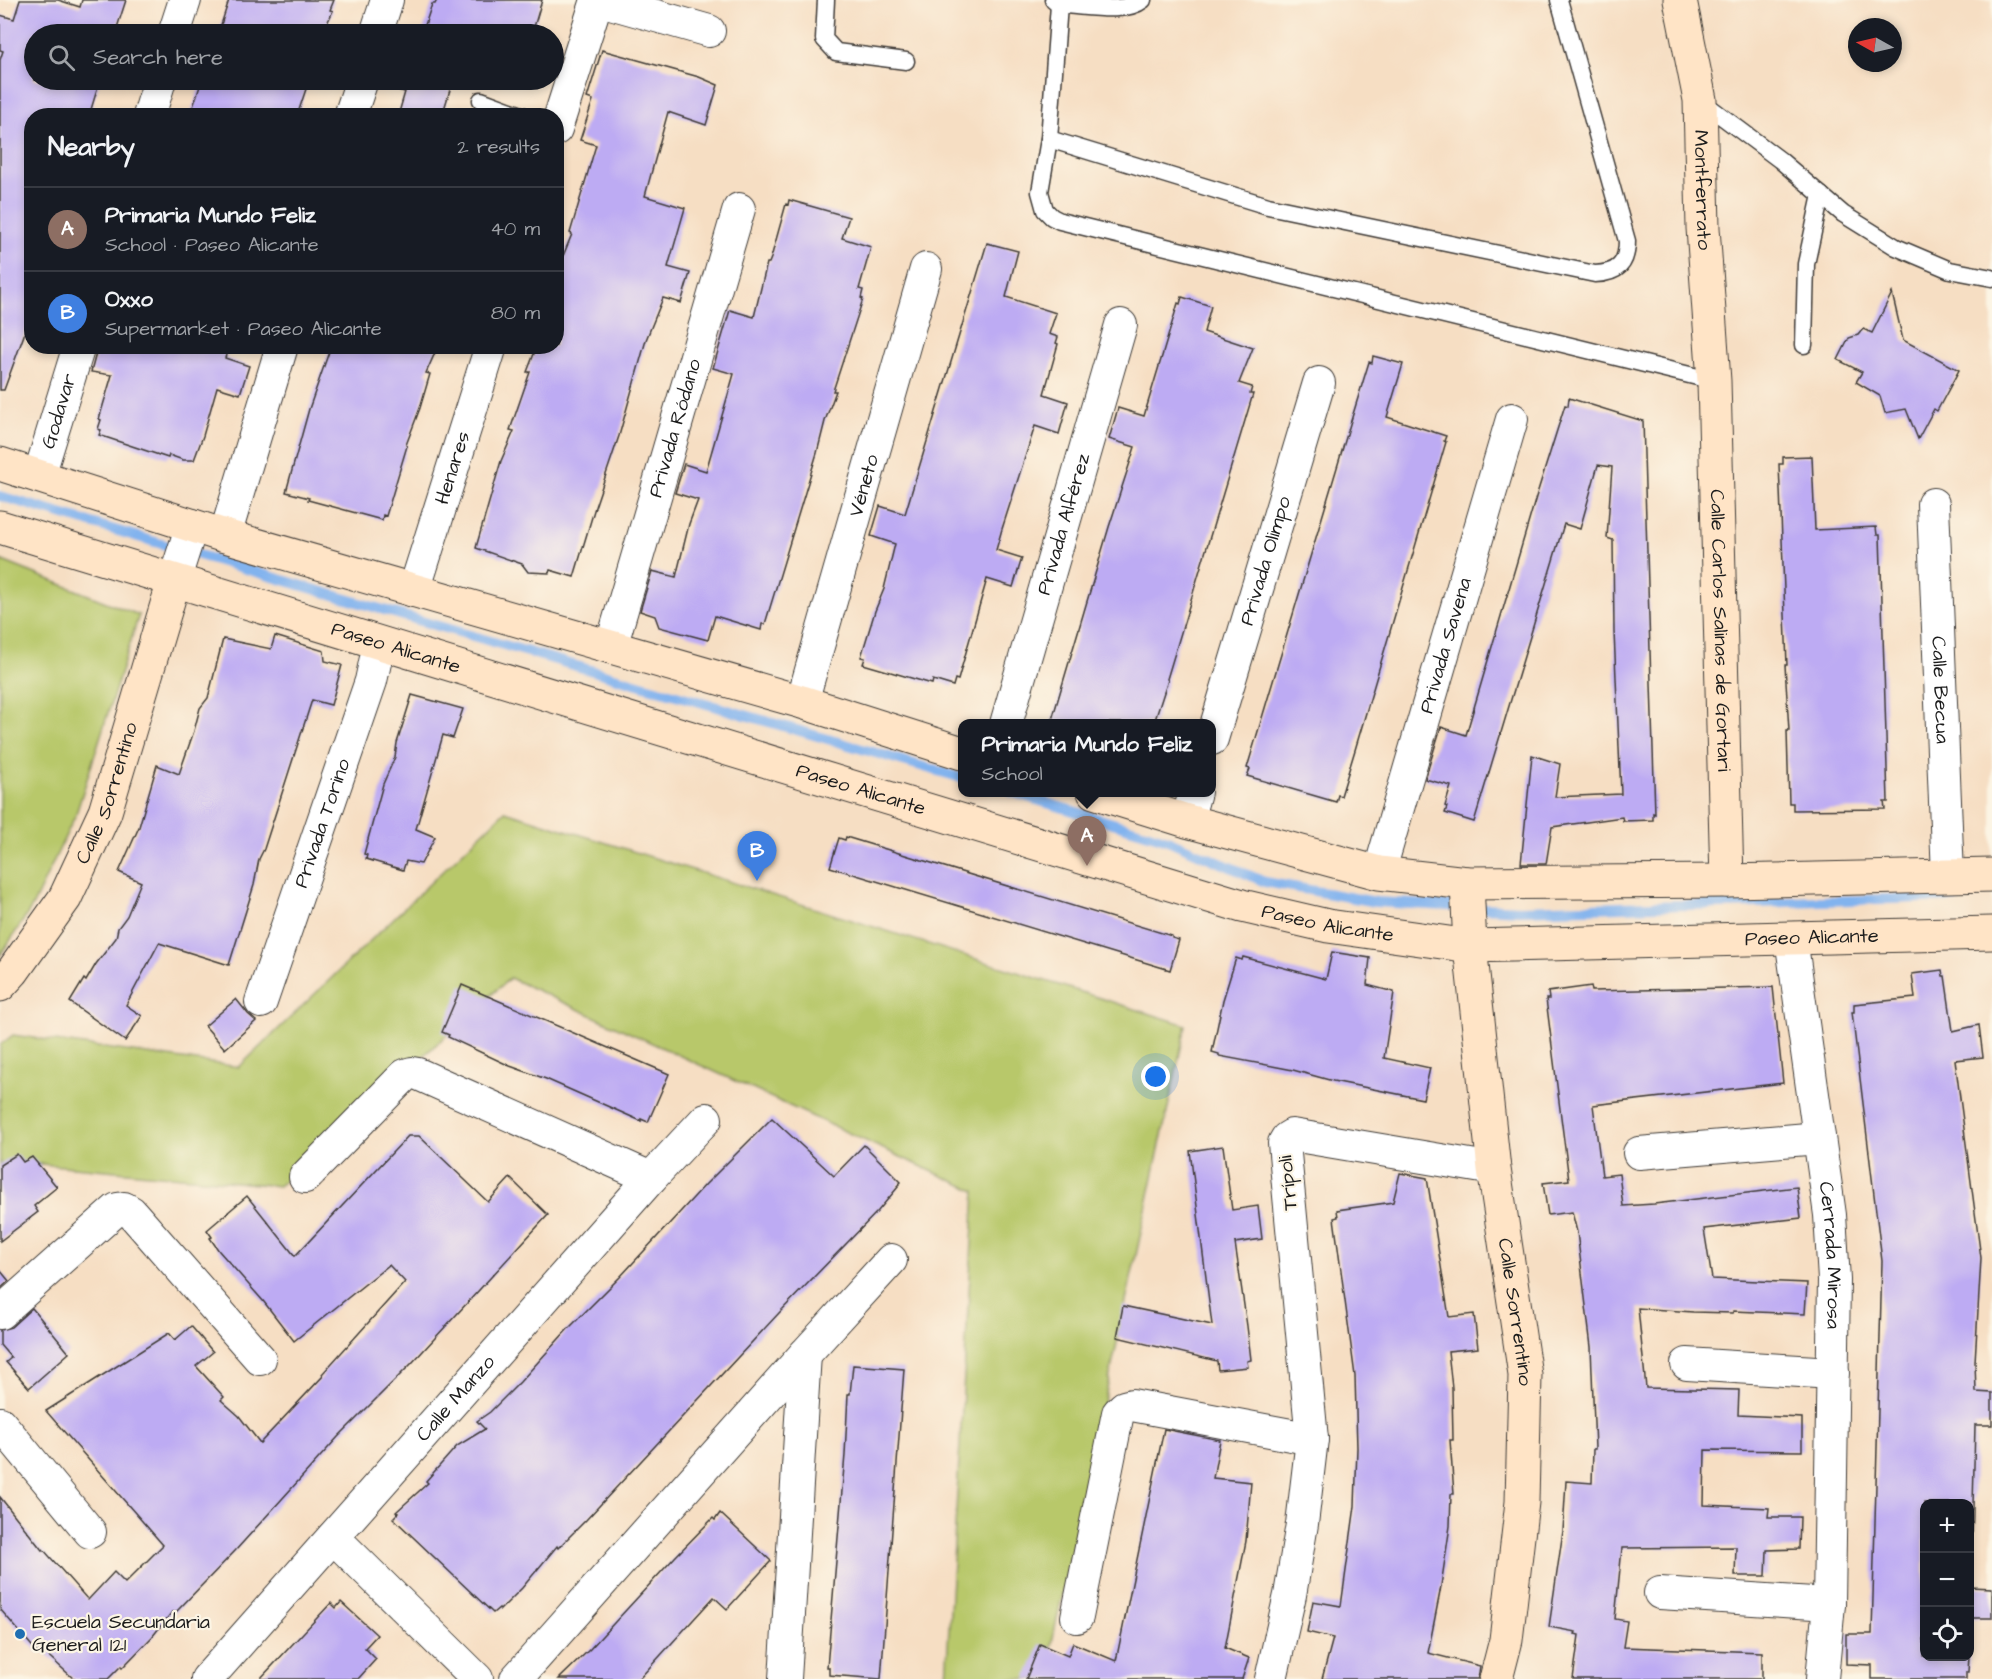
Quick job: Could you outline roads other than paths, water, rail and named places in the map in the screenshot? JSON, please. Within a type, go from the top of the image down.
[{"type":"street","points":[[177,24],[185,0]]},
{"type":"street","points":[[379,24],[387,0]]},
{"type":"street","points":[[563,108],[598,0],[709,31]]},
{"type":"street","name":"Montferrato","points":[[1680,0],[1700,100],[1703,228],[1714,381]]},
{"type":"street","points":[[151,108],[157,90]]},
{"type":"street","points":[[353,108],[359,90]]},
{"type":"street","name":"Privada Ródano","points":[[610,647],[740,209]]},
{"type":"street","name":"Véneto","points":[[802,702],[926,268]]},
{"type":"street","name":"Privada Alférez","points":[[1007,719],[1121,325]]},
{"type":"street","name":"Godavar","points":[[39,476],[77,354]]},
{"type":"street","points":[[225,536],[280,354]]},
{"type":"street","name":"Henares","points":[[414,591],[488,354]]},
{"type":"street","name":"Calle Carlos Salinas de Gortari","points":[[1714,381],[1726,881]]},
{"type":"street","name":"Privada Olimpo","points":[[1216,726],[1319,383]]},
{"type":"street","name":"Privada Savena","points":[[1379,873],[1512,419]]},
{"type":"street","points":[[0,464],[225,536],[802,702],[958,751]]},
{"type":"street","name":"Calle Becua","points":[[1933,504],[1948,876]]},
{"type":"street","points":[[174,581],[192,525]]},
{"type":"street","name":"Paseo Alicante","points":[[0,527],[1242,906],[1328,926],[1470,946],[1992,933]]},
{"type":"street","name":"Calle Sorrentino","points":[[0,985],[13,971],[65,898],[105,812],[174,581]]},
{"type":"street","name":"Privada Torino","points":[[261,1002],[371,681],[380,644]]},
{"type":"street","points":[[1126,797],[1191,807],[1379,873],[1467,883],[1726,881],[1992,875]]},
{"type":"street","name":"Calle Sorrentino","points":[[1467,883],[1470,946],[1494,1169],[1525,1375],[1522,1502],[1506,1640],[1496,1679]]},
{"type":"street","name":"Cerrada Mirosa","points":[[1791,939],[1830,1215],[1833,1269],[1830,1604],[1822,1679]]},
{"type":"street","points":[[304,1177],[405,1075],[412,1073],[651,1178]]},
{"type":"street","name":"Calle Manzo","points":[[207,1679],[651,1178],[706,1119]]},
{"type":"street","name":"Trípoli","points":[[1271,1679],[1302,1524],[1312,1439],[1284,1143],[1292,1135],[1494,1169]]},
{"type":"street","points":[[1639,1153],[1819,1138]]},
{"type":"street","points":[[0,1314],[117,1209],[124,1208],[131,1212],[261,1359]]},
{"type":"street","points":[[516,1679],[891,1260]]},
{"type":"street","points":[[785,1679],[805,1354]]},
{"type":"street","points":[[1687,1364],[1833,1373]]},
{"type":"street","points":[[1077,1617],[1118,1413],[1124,1407],[1132,1405],[1312,1439]]},
{"type":"street","points":[[0,1423],[90,1532]]},
{"type":"street","points":[[333,1537],[477,1679]]},
{"type":"street","points":[[1660,1593],[1830,1604]]},
{"type":"lane","points":[[826,0],[824,39],[836,52],[906,61]]},
{"type":"lane","points":[[1143,0],[1136,5],[1122,8],[1056,2],[1049,139],[1040,192],[1041,202],[1052,217],[1060,221],[1714,381]]},
{"type":"lane","points":[[1049,139],[1268,206],[1595,274],[1608,273],[1620,266],[1627,255],[1627,241],[1559,0]]},
{"type":"lane","points":[[481,100],[502,108]]},
{"type":"lane","points":[[1700,100],[1780,160],[1844,214],[1896,246],[1950,270],[1992,278]]},
{"type":"lane","points":[[1804,345],[1806,264],[1821,195]]},
{"type":"waterway","points":[[0,496],[958,777]]},
{"type":"waterway","points":[[1027,797],[1165,839],[1265,882],[1376,902],[1520,910],[1958,897]]},
{"type":"place","name":"Primaria Mundo Feliz","points":[[1087,866]]},
{"type":"place","name":"Oxxo","points":[[757,881]]},
{"type":"place","name":"Escuela Secundaria General 121","points":[[20,1634]]}]
